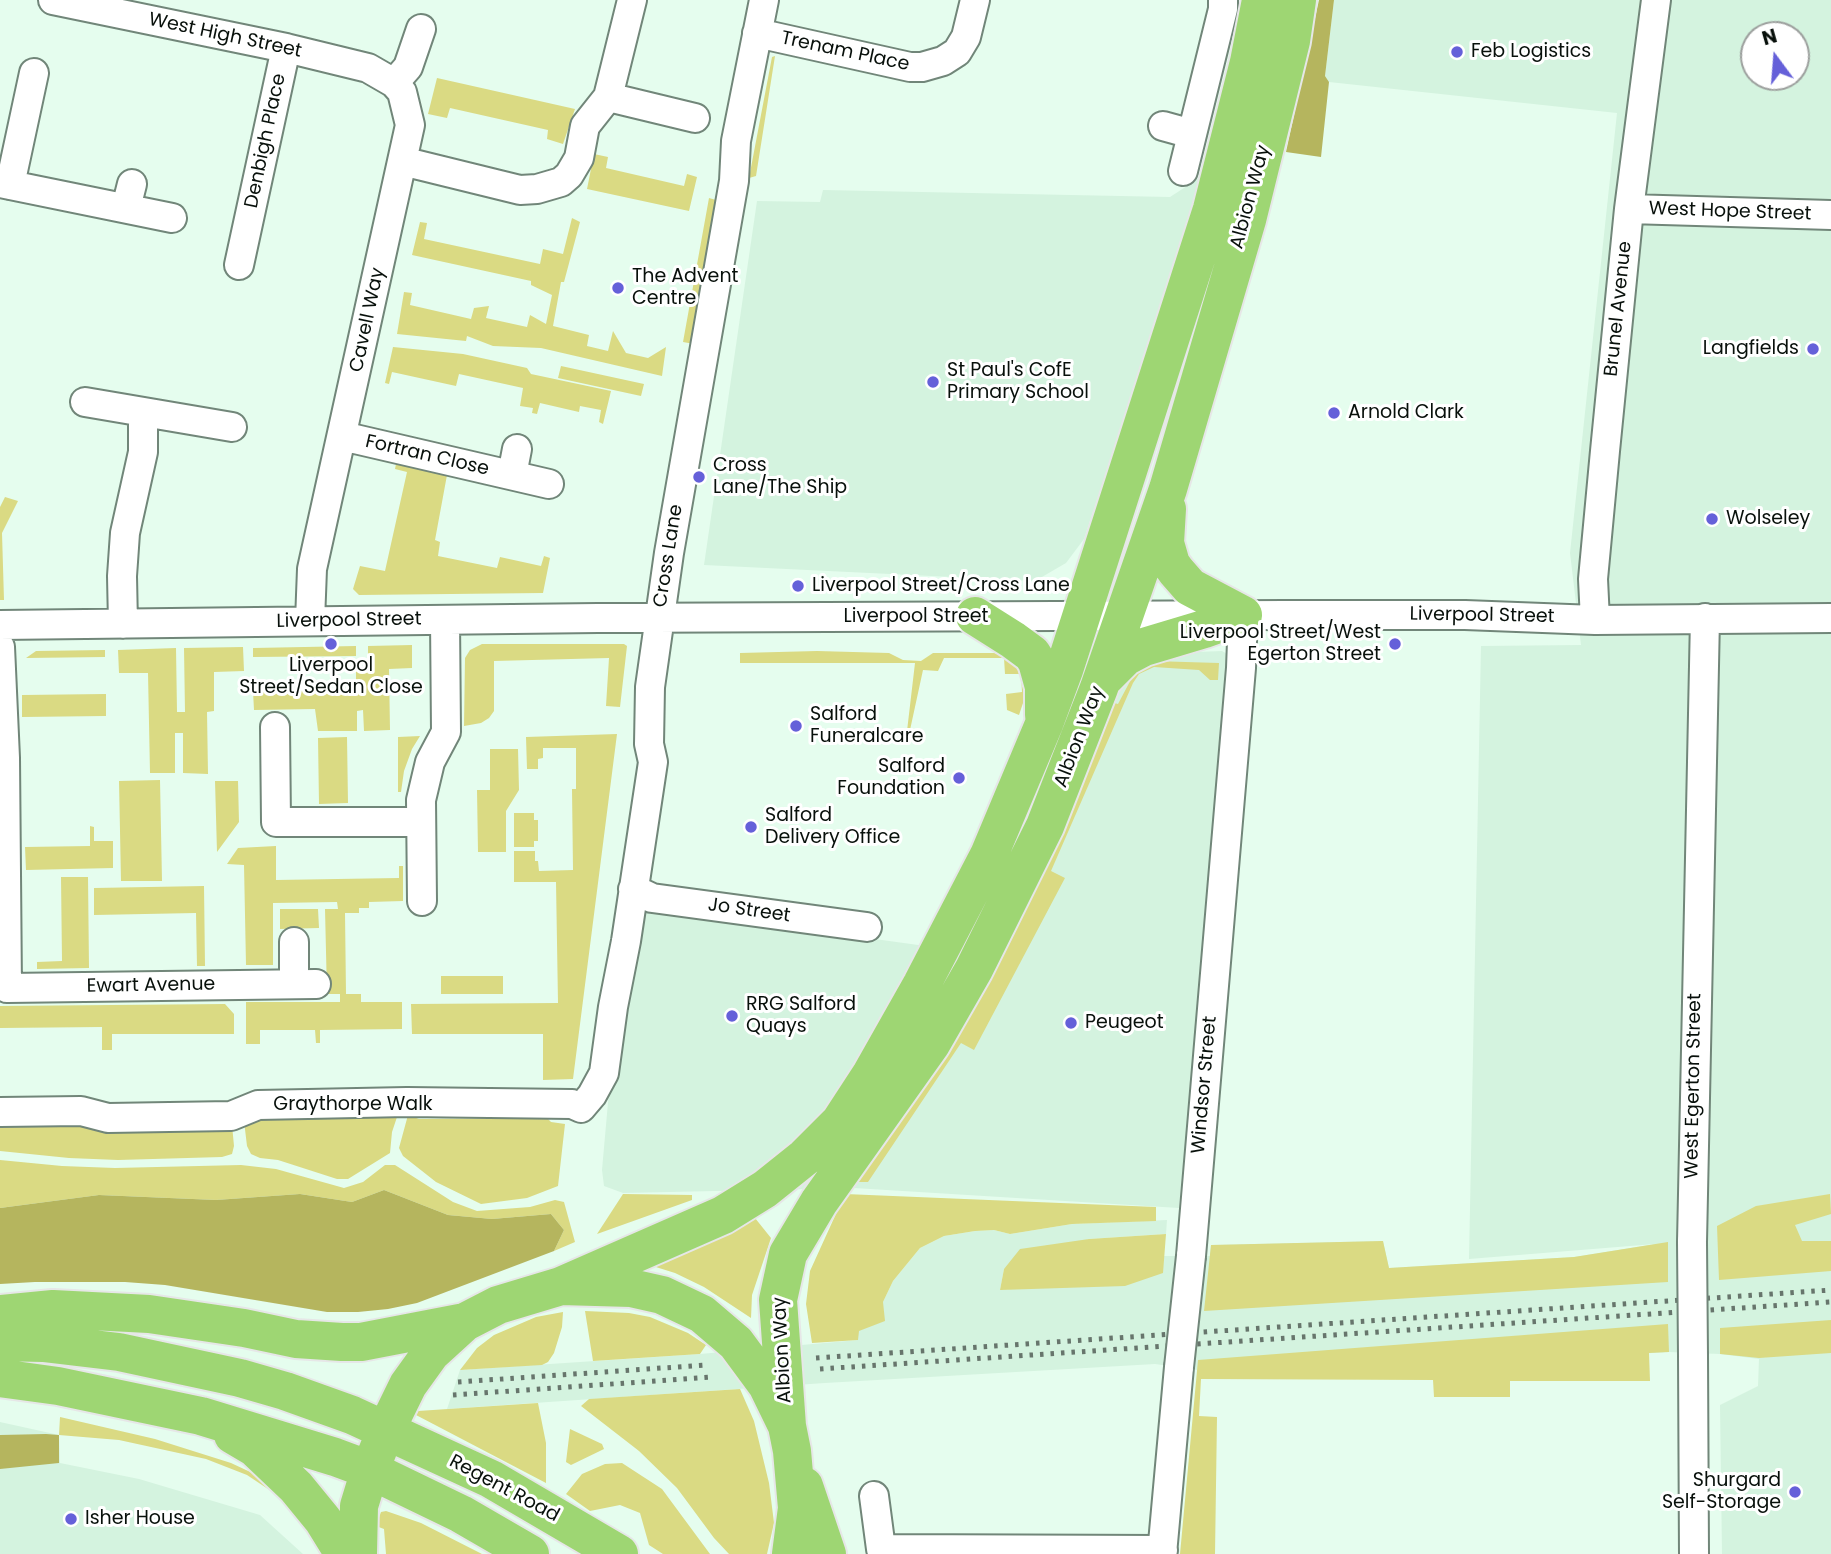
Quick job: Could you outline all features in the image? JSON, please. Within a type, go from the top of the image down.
[{"type":"highway","name":"Albion Way","points":[[561,1286],[723,1215],[765,1189],[805,1157],[840,1122],[922,984],[989,855],[1044,724],[1082,615],[1212,209],[1261,0]]},
{"type":"highway","name":"Albion Way","points":[[790,1438],[778,1300],[788,1254],[819,1202],[931,1044],[974,969],[1045,826],[1102,680],[1122,615],[1168,489],[1247,219],[1290,41],[1297,0]]},
{"type":"highway","points":[[1168,489],[1165,542],[1171,564],[1190,587],[1243,615]]},
{"type":"highway","points":[[1102,680],[1125,657],[1144,647],[1243,615]]},
{"type":"highway","points":[[975,616],[1032,654],[1044,687],[1044,724]]},
{"type":"highway","points":[[358,1554],[359,1506],[370,1470],[369,1423],[408,1385],[431,1353],[465,1322],[498,1305],[561,1286],[647,1291],[683,1303],[702,1314],[736,1343],[767,1385],[790,1438],[827,1554]]},
{"type":"highway","points":[[0,1314],[53,1309],[149,1314],[244,1328],[296,1339],[342,1342],[361,1342],[465,1322]]},
{"type":"highway","name":"Regent Road","points":[[0,1342],[80,1347],[157,1359],[285,1391],[369,1423],[491,1479],[619,1554]]},
{"type":"highway","points":[[0,1378],[58,1386],[201,1416],[335,1457],[370,1470],[461,1514],[530,1554]]},
{"type":"highway","points":[[201,1416],[255,1448],[309,1501],[344,1554]]},
{"type":"highway","points":[[790,1438],[797,1508],[791,1554]]},
{"type":"street","name":"West High Street","points":[[53,0],[286,48],[368,68],[394,83]]},
{"type":"street","points":[[402,161],[520,190],[553,186],[561,182],[575,167],[585,126],[608,97],[632,0]]},
{"type":"street","name":"Cross Lane","points":[[582,1108],[604,1073],[653,762],[649,744],[650,687],[669,553],[734,181],[736,141],[764,0]]},
{"type":"street","name":"Trenam Place","points":[[757,33],[910,67],[922,67],[943,61],[957,52],[966,37],[975,0]]},
{"type":"street","points":[[1183,172],[1223,0]]},
{"type":"street","name":"Brunel Avenue","points":[[1595,620],[1594,566],[1629,209],[1656,0]]},
{"type":"street","points":[[394,83],[408,67],[421,29]]},
{"type":"street","name":"Denbigh Place","points":[[239,265],[235,232],[286,48]]},
{"type":"street","points":[[34,73],[39,109],[5,184],[129,196],[172,218]]},
{"type":"street","name":"Cavell Way","points":[[310,621],[312,569],[410,125],[402,92],[394,83]]},
{"type":"street","points":[[608,97],[667,102],[695,118]]},
{"type":"street","points":[[1163,126],[1192,134]]},
{"type":"street","name":"West Hope Street","points":[[1629,209],[1831,215]]},
{"type":"street","points":[[85,402],[232,427]]},
{"type":"street","points":[[123,624],[125,533],[143,452],[143,412]]},
{"type":"street","name":"Fortran Close","points":[[342,436],[514,462],[549,484]]},
{"type":"street","name":"Liverpool Street","points":[[0,625],[1082,615],[1412,614],[1595,620],[1831,618]]},
{"type":"street","name":"Windsor Street","points":[[1163,1552],[1191,1256],[1241,668],[1243,615]]},
{"type":"street","name":"West Egerton Street","points":[[1695,1554],[1692,1242],[1705,618]]},
{"type":"street","points":[[422,901],[420,822],[424,782],[430,762],[446,732],[445,620]]},
{"type":"street","name":"Ewart Avenue","points":[[0,647],[5,758],[3,988],[305,984],[294,942]]},
{"type":"street","points":[[275,727],[276,822],[420,822]]},
{"type":"street","name":"Jo Street","points":[[633,889],[652,898],[867,927]]},
{"type":"street","name":"Graythorpe Walk","points":[[0,1112],[80,1111],[108,1118],[230,1116],[258,1105],[407,1102],[572,1104],[582,1108]]},
{"type":"street","points":[[874,1496],[881,1549],[1163,1552]]},
{"type":"shaded area","points":[[1319,0],[1334,0],[1325,76],[1329,82],[1321,157],[1286,152]]},
{"type":"shaded area","points":[[1334,0],[1831,0],[1831,1554],[1722,1554],[1720,1405],[1758,1386],[1759,1359],[1720,1354],[1669,1352],[1332,1372],[1330,1358],[1197,1370],[1155,1364],[447,1409],[460,1370],[858,1340],[858,1331],[883,1302],[893,1281],[920,1248],[944,1236],[975,1231],[994,1230],[1010,1234],[1072,1224],[1167,1220],[1166,1234],[1089,1239],[1004,1269],[1000,1290],[1162,1273],[1164,1256],[1210,1256],[1211,1245],[1383,1241],[1389,1268],[1574,1257],[1655,1244],[1469,1259],[1481,646],[1581,645],[1570,553],[1617,113],[1329,82],[1325,76]]},
{"type":"shaded area","points":[[775,56],[756,176],[749,178],[772,57]]},
{"type":"shaded area","points":[[437,78],[575,109],[563,144],[547,139],[548,130],[450,108],[447,118],[428,114]]},
{"type":"shaded area","points":[[594,154],[608,157],[606,168],[684,186],[687,174],[697,177],[689,211],[587,189]]},
{"type":"shaded area","name":"St Paul's CofE Primary School","points":[[1204,175],[1084,539],[1066,563],[1035,581],[704,565],[757,201],[820,202],[823,190],[1170,197]]},
{"type":"shaded area","points":[[709,198],[716,200],[694,344],[683,342]]},
{"type":"shaded area","points":[[572,218],[580,222],[564,282],[561,282],[553,326],[589,335],[587,346],[608,351],[613,331],[626,353],[648,358],[666,347],[662,376],[541,348],[493,346],[467,336],[466,341],[397,334],[404,292],[412,293],[410,305],[471,319],[474,308],[489,306],[486,318],[527,327],[530,315],[546,324],[552,295],[531,285],[531,281],[412,255],[420,222],[427,223],[424,239],[540,264],[543,249],[563,254]]},
{"type":"shaded area","points":[[393,347],[463,354],[527,368],[531,374],[611,391],[603,424],[599,422],[601,410],[580,406],[579,412],[540,403],[537,414],[532,413],[533,408],[520,406],[523,388],[459,374],[456,386],[392,372],[389,384],[385,383]]},
{"type":"shaded area","points":[[561,366],[644,384],[641,396],[558,378]]},
{"type":"shaded area","points":[[396,464],[447,475],[435,540],[440,542],[438,556],[497,568],[500,557],[541,566],[544,556],[550,558],[543,593],[359,595],[353,589],[360,566],[385,571],[407,472],[395,469]]},
{"type":"shaded area","points":[[5,497],[18,501],[2,533],[4,600],[0,600],[0,507]]},
{"type":"shaded area","points":[[482,644],[624,644],[627,646],[620,707],[606,706],[609,658],[494,661],[494,711],[481,723],[464,726],[465,658],[470,650]]},
{"type":"shaded area","points":[[412,645],[412,668],[389,669],[390,730],[364,731],[363,710],[357,711],[357,731],[318,731],[315,709],[254,710],[253,691],[356,690],[356,669],[368,669],[368,646]]},
{"type":"shaded area","points":[[356,646],[356,656],[253,657],[253,648]]},
{"type":"shaded area","points":[[243,647],[244,671],[214,672],[214,711],[207,712],[208,774],[183,773],[183,733],[175,733],[175,773],[150,773],[148,673],[119,673],[118,650],[176,648],[177,712],[185,712],[184,648]]},
{"type":"shaded area","points":[[105,650],[105,657],[26,658],[36,651]]},
{"type":"shaded area","points":[[1222,651],[1229,655],[1231,667],[1179,1208],[854,1188],[623,1193],[604,1186],[602,1170],[619,979],[636,910],[650,908],[998,956],[1107,701],[1145,654]]},
{"type":"shaded area","points":[[740,653],[889,653],[903,660],[921,661],[933,653],[1004,655],[1024,677],[1026,694],[1019,715],[1007,710],[1006,694],[1022,692],[1021,674],[1005,674],[1004,658],[944,658],[938,671],[923,670],[910,730],[907,731],[915,663],[740,663]]},
{"type":"shaded area","points":[[1152,661],[1219,663],[1218,680],[1210,680],[1199,670],[1154,667],[1139,674],[1051,871],[1065,878],[974,1050],[961,1043],[868,1182],[852,1182],[1107,701],[1118,704],[1136,670]]},
{"type":"shaded area","points":[[106,694],[106,716],[22,717],[22,695]]},
{"type":"shaded area","points":[[617,734],[573,1079],[543,1080],[543,1034],[412,1034],[411,1004],[558,1003],[556,882],[514,882],[514,851],[535,851],[539,871],[573,870],[572,789],[576,789],[576,748],[543,748],[543,758],[538,759],[538,769],[527,769],[526,737]]},
{"type":"shaded area","points":[[420,736],[404,771],[401,792],[398,792],[398,737]]},
{"type":"shaded area","points":[[347,737],[348,803],[319,804],[318,738]]},
{"type":"shaded area","points":[[490,749],[518,749],[519,790],[506,811],[506,852],[478,852],[477,790],[490,790]]},
{"type":"shaded area","points":[[160,780],[162,881],[121,881],[119,781]]},
{"type":"shaded area","points":[[215,781],[238,781],[239,822],[217,852]]},
{"type":"shaded area","points":[[514,813],[534,813],[534,820],[538,820],[538,841],[534,841],[534,847],[514,847]]},
{"type":"shaded area","points":[[90,826],[94,827],[94,841],[113,841],[113,868],[26,870],[25,847],[90,846]]},
{"type":"shaded area","points":[[276,846],[276,880],[399,878],[399,866],[403,866],[403,901],[369,902],[369,908],[359,908],[359,913],[345,913],[346,994],[361,994],[361,1002],[402,1002],[402,1029],[320,1030],[320,1043],[316,1043],[315,1030],[260,1030],[260,1044],[246,1044],[246,1002],[340,1002],[340,994],[327,994],[325,909],[338,909],[337,902],[273,903],[273,965],[246,965],[244,865],[227,864],[238,848]]},
{"type":"shaded area","points":[[61,877],[88,877],[89,968],[37,969],[37,962],[62,961]]},
{"type":"shaded area","points":[[204,886],[205,966],[197,966],[196,913],[94,915],[94,888]]},
{"type":"shaded area","points":[[280,909],[318,909],[319,928],[280,929]]},
{"type":"shaded area","points":[[441,976],[503,976],[503,994],[441,994]]},
{"type":"shaded area","points":[[225,1004],[234,1014],[234,1034],[112,1034],[112,1050],[102,1050],[102,1027],[0,1028],[0,1006]]},
{"type":"shaded area","points":[[399,1111],[392,1132],[390,1153],[348,1179],[337,1179],[278,1160],[260,1158],[251,1154],[247,1146],[244,1121],[258,1115]]},
{"type":"shaded area","points":[[408,1115],[419,1119],[547,1118],[551,1122],[565,1124],[558,1186],[527,1198],[481,1204],[436,1182],[403,1156],[399,1148]]},
{"type":"shaded area","points":[[0,1122],[232,1125],[234,1146],[232,1154],[222,1157],[118,1160],[0,1151]]},
{"type":"shaded area","points":[[0,1160],[115,1168],[241,1165],[276,1169],[344,1188],[363,1182],[385,1165],[395,1165],[453,1202],[477,1211],[530,1207],[555,1200],[564,1202],[575,1242],[554,1251],[564,1230],[551,1214],[492,1219],[448,1215],[384,1190],[352,1202],[300,1194],[216,1200],[99,1195],[0,1208]]},
{"type":"shaded area","points":[[384,1190],[448,1215],[492,1219],[551,1214],[564,1230],[554,1251],[417,1303],[358,1312],[327,1312],[165,1285],[125,1282],[0,1284],[0,1208],[99,1195],[216,1200],[300,1194],[352,1202]]},
{"type":"shaded area","points":[[623,1194],[692,1195],[692,1200],[597,1234]]},
{"type":"shaded area","points":[[845,1194],[1156,1207],[1156,1221],[1072,1224],[1010,1234],[994,1230],[944,1236],[920,1248],[893,1281],[883,1302],[885,1321],[859,1331],[858,1340],[812,1343],[806,1304],[810,1271]]},
{"type":"shaded area","points":[[1830,1194],[1831,1214],[1795,1225],[1802,1241],[1831,1241],[1831,1271],[1719,1280],[1717,1226],[1756,1206]]},
{"type":"shaded area","points":[[755,1218],[771,1238],[752,1295],[751,1318],[704,1287],[675,1273],[643,1263]]},
{"type":"shaded area","points":[[1166,1234],[1163,1273],[1125,1286],[1000,1290],[1004,1269],[1020,1249],[1089,1239]]},
{"type":"shaded area","points":[[1383,1241],[1389,1268],[1574,1257],[1668,1242],[1668,1282],[1204,1311],[1211,1245]]},
{"type":"shaded area","points":[[585,1311],[650,1317],[688,1333],[706,1345],[700,1354],[593,1361]]},
{"type":"shaded area","points":[[563,1312],[562,1327],[554,1353],[548,1362],[542,1365],[460,1370],[477,1348],[494,1335],[536,1317]]},
{"type":"shaded area","points":[[1831,1320],[1831,1353],[1759,1358],[1720,1354],[1720,1328]]},
{"type":"shaded area","points":[[1668,1324],[1669,1352],[1649,1353],[1650,1381],[1510,1381],[1510,1397],[1434,1397],[1433,1380],[1201,1379],[1199,1416],[1217,1417],[1215,1554],[1180,1554],[1198,1360]]},
{"type":"shaded area","points":[[740,1389],[754,1421],[769,1483],[774,1523],[767,1554],[729,1554],[677,1488],[639,1451],[581,1406],[589,1399]]},
{"type":"shaded area","points":[[538,1403],[546,1443],[546,1483],[416,1415],[418,1411]]},
{"type":"shaded area","points":[[60,1417],[155,1439],[231,1463],[261,1477],[280,1497],[247,1475],[206,1459],[119,1440],[59,1435]]},
{"type":"shaded area","points":[[0,1422],[59,1435],[60,1463],[139,1479],[260,1515],[303,1554],[0,1554]]},
{"type":"shaded area","points":[[570,1429],[602,1444],[604,1449],[571,1465],[566,1462]]},
{"type":"shaded area","points":[[0,1435],[59,1435],[59,1463],[0,1469]]},
{"type":"shaded area","points":[[622,1463],[662,1489],[710,1554],[663,1554],[649,1545],[640,1513],[620,1505],[590,1511],[566,1494],[582,1474],[605,1464]]},
{"type":"shaded area","points":[[386,1511],[421,1523],[482,1554],[386,1554],[384,1529],[376,1526],[381,1512]]},
{"type":"railway","points":[[816,1358],[1831,1290]]},
{"type":"railway","points":[[820,1369],[1831,1302]]},
{"type":"railway","points":[[458,1382],[706,1365]]},
{"type":"railway","points":[[453,1395],[713,1377]]},
{"type":"place","name":"Feb Logistics","points":[[1457,52]]},
{"type":"place","name":"The Advent Centre","points":[[618,288]]},
{"type":"place","name":"Langfields","points":[[1813,349]]},
{"type":"place","name":"St Paul's CofE Primary School","points":[[933,382]]},
{"type":"place","name":"Arnold Clark","points":[[1334,413]]},
{"type":"place","name":"Cross Lane/The Ship","points":[[699,477]]},
{"type":"place","name":"Wolseley","points":[[1712,519]]},
{"type":"place","name":"Liverpool Street/Cross Lane","points":[[798,586]]},
{"type":"place","name":"Liverpool Street/Sedan Close","points":[[331,644]]},
{"type":"place","name":"Liverpool Street/West Egerton Street","points":[[1395,644]]},
{"type":"place","name":"Salford Funeralcare","points":[[796,726]]},
{"type":"place","name":"Salford Foundation","points":[[959,778]]},
{"type":"place","name":"Salford Delivery Office","points":[[751,827]]},
{"type":"place","name":"RRG Salford Quays","points":[[732,1016]]},
{"type":"place","name":"Peugeot","points":[[1071,1023]]},
{"type":"place","name":"Shurgard Self-Storage","points":[[1795,1492]]},
{"type":"place","name":"Isher House","points":[[71,1519]]}]
